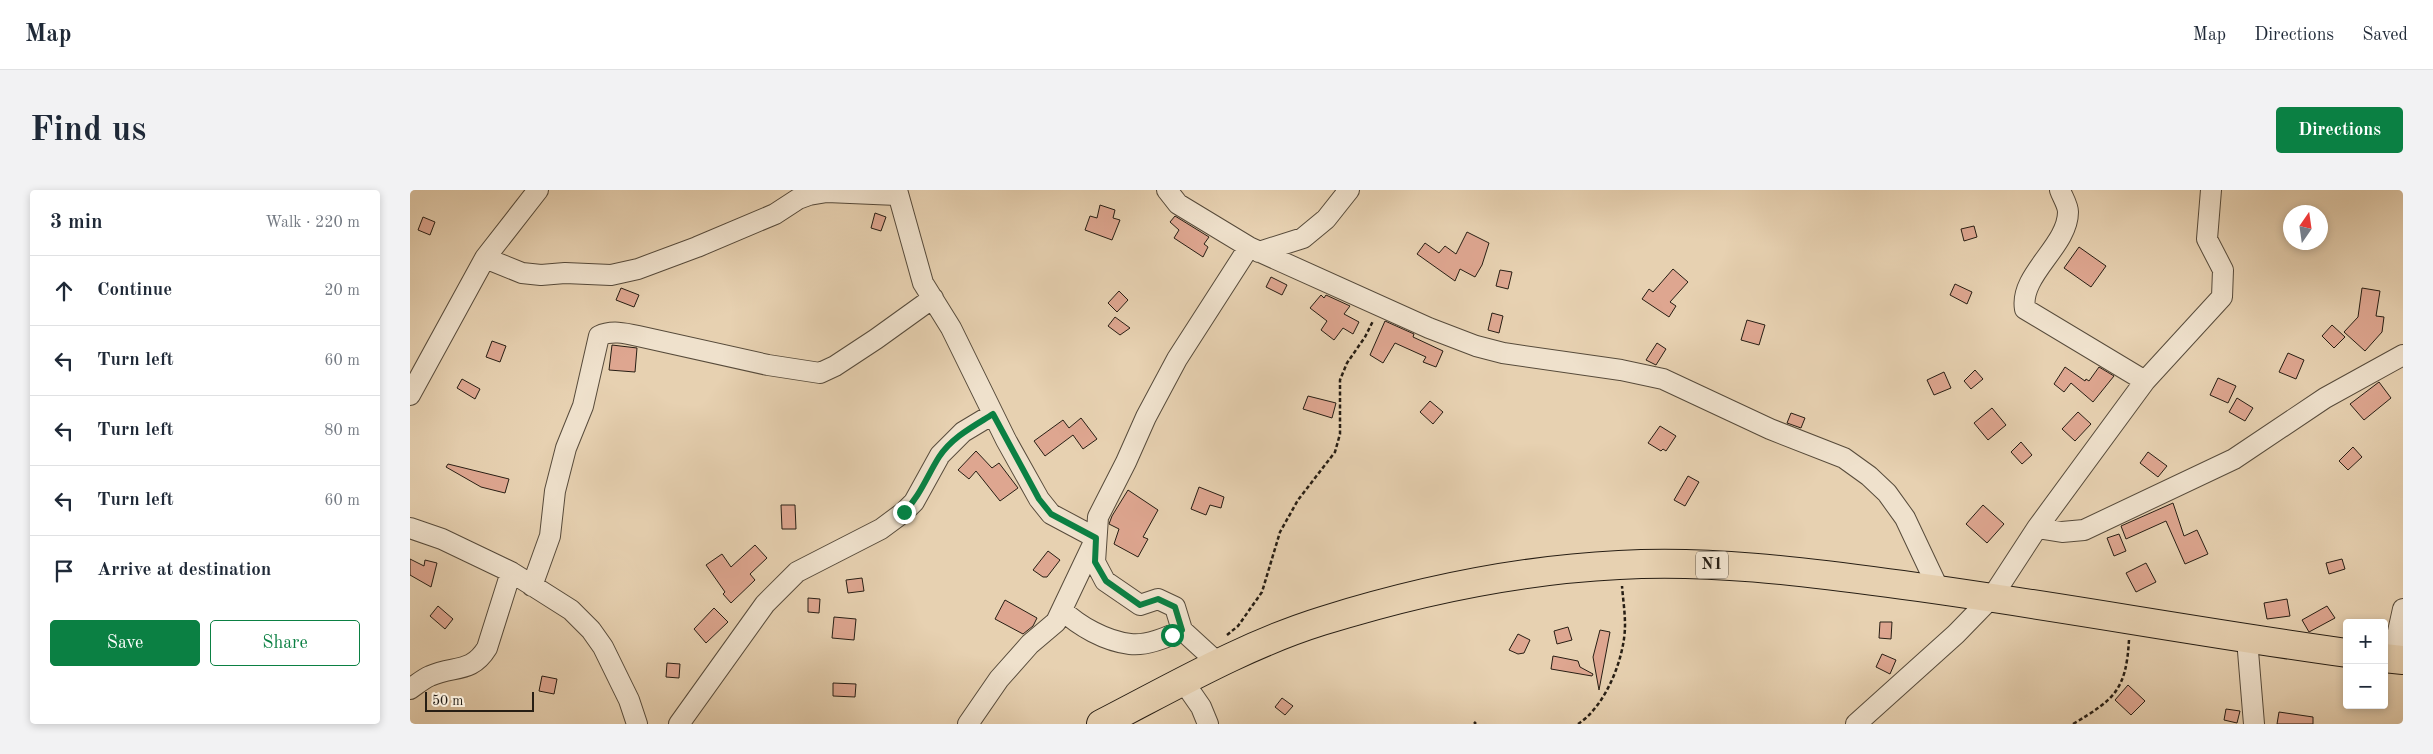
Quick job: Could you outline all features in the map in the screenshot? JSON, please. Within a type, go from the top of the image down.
[{"type":"highway","name":"N1","points":[[1101,724],[1183,681],[1212,657],[1318,622],[1395,600],[1516,574],[1619,564],[1758,567],[1992,597],[2130,621],[2343,652]]},
{"type":"street","points":[[410,395],[485,258],[538,190]]},
{"type":"street","points":[[1167,190],[1178,204],[1254,249],[1380,306],[1476,346],[1503,353],[1621,370],[1664,379],[1770,429],[1844,458],[1869,476],[1892,499],[1905,518],[1939,590]]},
{"type":"street","points":[[1212,657],[1182,630],[1175,607],[1158,599],[1140,605],[1106,581],[1095,562],[1098,517],[1146,417],[1177,359],[1254,249],[1303,238],[1326,219],[1349,190]]},
{"type":"street","points":[[2060,190],[2068,211],[2062,233],[2036,274],[2024,301],[2026,309],[2145,382]]},
{"type":"street","points":[[1856,724],[1943,646],[1992,597],[2037,528],[2145,382],[2222,296],[2223,270],[2207,239],[2211,190]]},
{"type":"street","points":[[485,258],[522,273],[541,276],[565,273],[611,275],[638,270],[697,247],[775,214],[798,199],[809,195],[834,192],[897,192],[923,283],[951,328],[993,414],[1039,499],[1051,514],[1096,538]]},
{"type":"street","points":[[532,586],[550,536],[555,492],[566,448],[583,406],[599,336],[605,333],[617,332],[768,365],[820,373],[835,366],[876,339],[933,298]]},
{"type":"street","points":[[2037,528],[2062,532],[2084,530],[2234,459],[2325,398],[2403,355]]},
{"type":"street","points":[[679,724],[765,604],[791,578],[806,566],[881,528],[904,512],[914,502],[940,455],[963,432],[993,414]]},
{"type":"street","points":[[410,528],[442,539],[511,572],[571,610],[591,630],[603,647],[629,700],[637,724]]},
{"type":"street","points":[[968,724],[999,679],[1030,644],[1056,622],[1096,538]]},
{"type":"street","points":[[410,689],[430,676],[470,666],[480,659],[487,648],[511,572]]},
{"type":"street","points":[[2393,659],[2403,609]]},
{"type":"street","points":[[1062,610],[1073,620],[1099,634],[1130,644],[1149,642],[1182,630]]},
{"type":"street","points":[[2247,639],[2254,724]]},
{"type":"street","points":[[1183,681],[1202,707],[1208,724]]},
{"type":"path","points":[[1212,657],[1238,626],[1262,592],[1280,532],[1298,500],[1335,452],[1340,434],[1340,380],[1380,306]]},
{"type":"path","points":[[1578,724],[1588,716],[1602,699],[1622,652],[1625,625],[1619,564]]},
{"type":"path","points":[[2073,724],[2095,712],[2112,696],[2124,679],[2130,621]]},
{"type":"building","points":[[1100,205],[1115,210],[1113,218],[1120,220],[1112,240],[1085,230],[1090,216],[1097,218]]},
{"type":"building","points":[[875,213],[886,217],[881,231],[871,228]]},
{"type":"building","points":[[1175,216],[1209,237],[1204,244],[1208,247],[1203,257],[1174,238],[1179,230],[1170,222]]},
{"type":"building","points":[[423,217],[435,222],[430,235],[418,230]]},
{"type":"building","points":[[1974,226],[1977,237],[1964,241],[1961,229]]},
{"type":"building","points":[[1467,232],[1489,243],[1482,265],[1475,277],[1460,269],[1455,281],[1417,254],[1425,243],[1439,253],[1445,246],[1456,254]]},
{"type":"building","points":[[2079,247],[2106,266],[2091,287],[2064,268]]},
{"type":"building","points":[[1673,269],[1688,282],[1670,302],[1676,306],[1669,317],[1642,299],[1649,289],[1653,292]]},
{"type":"building","points":[[1500,270],[1512,272],[1508,289],[1496,286]]},
{"type":"building","points":[[1271,277],[1287,285],[1282,295],[1266,287]]},
{"type":"building","points":[[1955,284],[1972,292],[1967,304],[1950,295]]},
{"type":"building","points":[[621,288],[639,295],[634,307],[616,300]]},
{"type":"building","points":[[2362,288],[2380,291],[2376,316],[2384,317],[2382,332],[2365,351],[2344,332],[2358,317]]},
{"type":"building","points":[[1119,291],[1128,300],[1117,312],[1108,303]]},
{"type":"building","points":[[1321,295],[1324,298],[1326,295],[1350,306],[1344,314],[1359,322],[1353,334],[1343,328],[1334,340],[1321,330],[1327,321],[1310,308]]},
{"type":"building","points":[[1492,313],[1503,316],[1499,333],[1488,330]]},
{"type":"building","points":[[1115,317],[1130,328],[1120,335],[1108,326]]},
{"type":"building","points":[[1747,320],[1765,325],[1759,345],[1741,340]]},
{"type":"building","points":[[1385,321],[1414,334],[1413,337],[1443,351],[1436,367],[1423,362],[1426,357],[1395,343],[1383,363],[1370,355]]},
{"type":"building","points":[[2332,325],[2345,337],[2334,348],[2322,336]]},
{"type":"building","points":[[492,341],[506,346],[500,362],[486,357]]},
{"type":"building","points":[[1657,343],[1666,349],[1656,365],[1646,360]]},
{"type":"building","points":[[612,345],[637,348],[635,372],[609,370]]},
{"type":"building","points":[[2288,353],[2304,360],[2296,379],[2279,372]]},
{"type":"building","points":[[2065,367],[2085,381],[2086,379],[2089,381],[2099,367],[2114,376],[2093,402],[2071,383],[2064,392],[2054,384]]},
{"type":"building","points":[[1975,370],[1983,379],[1971,389],[1964,381]]},
{"type":"building","points":[[1944,372],[1951,388],[1934,395],[1927,380]]},
{"type":"building","points":[[2218,378],[2236,386],[2228,403],[2210,395]]},
{"type":"building","points":[[462,379],[480,389],[475,399],[457,388]]},
{"type":"building","points":[[2379,382],[2391,398],[2364,420],[2350,404]]},
{"type":"building","points":[[1308,396],[1336,403],[1332,418],[1303,409]]},
{"type":"building","points":[[2237,398],[2253,408],[2245,421],[2229,412]]},
{"type":"building","points":[[1430,401],[1443,412],[1433,424],[1420,412]]},
{"type":"building","points":[[1992,408],[2006,425],[1988,440],[1974,423]]},
{"type":"building","points":[[2078,412],[2091,424],[2075,441],[2062,429]]},
{"type":"building","points":[[1791,413],[1805,418],[1801,428],[1787,423]]},
{"type":"building","points":[[1081,418],[1097,439],[1083,449],[1073,435],[1045,456],[1034,441],[1063,420],[1069,428]]},
{"type":"building","points":[[1660,426],[1676,436],[1666,451],[1663,449],[1661,451],[1648,443]]},
{"type":"building","points":[[2021,442],[2032,455],[2022,464],[2011,452]]},
{"type":"building","points":[[2353,447],[2362,457],[2348,470],[2339,461]]},
{"type":"building","points":[[976,451],[992,468],[999,463],[1018,488],[1000,501],[976,471],[969,479],[958,470]]},
{"type":"building","points":[[2148,452],[2167,466],[2158,477],[2140,463]]},
{"type":"building","points":[[448,464],[509,479],[505,493],[481,487],[446,467]]},
{"type":"building","points":[[1688,476],[1699,482],[1685,506],[1674,500]]},
{"type":"building","points":[[1199,487],[1224,497],[1221,508],[1210,505],[1206,515],[1191,509]]},
{"type":"building","points":[[1128,490],[1158,510],[1143,537],[1148,539],[1138,557],[1114,544],[1119,529],[1109,524]]},
{"type":"building","points":[[2173,503],[2184,536],[2197,530],[2208,554],[2185,564],[2166,521],[2126,539],[2121,526]]},
{"type":"building","points":[[781,505],[795,505],[796,529],[782,529]]},
{"type":"building","points":[[1983,505],[2004,524],[1987,543],[1966,524]]},
{"type":"building","points":[[2119,534],[2126,551],[2114,556],[2107,538]]},
{"type":"building","points":[[755,545],[767,558],[750,574],[755,580],[731,603],[723,594],[725,592],[706,565],[722,554],[731,567]]},
{"type":"building","points":[[1048,551],[1060,560],[1047,577],[1043,577],[1033,570]]},
{"type":"building","points":[[410,559],[424,566],[425,560],[437,563],[431,587],[410,575]]},
{"type":"building","points":[[2342,559],[2345,569],[2329,574],[2326,563]]},
{"type":"building","points":[[2146,563],[2156,582],[2136,592],[2126,573]]},
{"type":"building","points":[[862,578],[864,591],[848,593],[846,580]]},
{"type":"building","points":[[808,598],[820,599],[819,613],[808,612]]},
{"type":"building","points":[[2287,599],[2290,616],[2267,619],[2264,603]]},
{"type":"building","points":[[1005,600],[1037,618],[1033,626],[1023,634],[995,619]]},
{"type":"building","points":[[438,606],[453,619],[445,629],[430,616]]},
{"type":"building","points":[[2327,606],[2335,618],[2309,632],[2302,620]]},
{"type":"building","points":[[714,608],[728,622],[706,643],[694,629]]},
{"type":"building","points":[[834,617],[856,619],[854,640],[832,638]]},
{"type":"building","points":[[1880,622],[1892,622],[1891,639],[1879,638]]},
{"type":"building","points":[[1568,627],[1572,640],[1557,644],[1554,631]]},
{"type":"building","points":[[1600,630],[1610,632],[1599,690],[1593,657]]},
{"type":"building","points":[[1518,634],[1530,640],[1524,653],[1518,654],[1509,650]]},
{"type":"building","points":[[1882,654],[1896,660],[1890,674],[1876,667]]},
{"type":"building","points":[[1553,656],[1578,661],[1580,667],[1593,674],[1592,676],[1551,669]]},
{"type":"building","points":[[667,663],[680,664],[679,678],[666,677]]},
{"type":"building","points":[[542,676],[557,679],[554,694],[539,691]]},
{"type":"building","points":[[833,683],[856,684],[855,697],[833,696]]},
{"type":"building","points":[[2128,685],[2145,701],[2131,715],[2115,700]]},
{"type":"building","points":[[1282,698],[1293,706],[1285,715],[1275,707]]},
{"type":"building","points":[[2226,709],[2240,711],[2237,723],[2224,720]]},
{"type":"building","points":[[2279,712],[2313,717],[2313,724],[2277,724]]},
{"type":"route","points":[[904,512],[914,502],[940,455],[963,432],[993,414],[1039,499],[1051,514],[1096,538],[1095,562],[1106,581],[1140,605],[1158,599],[1175,607],[1182,630],[1172,635]]}]
